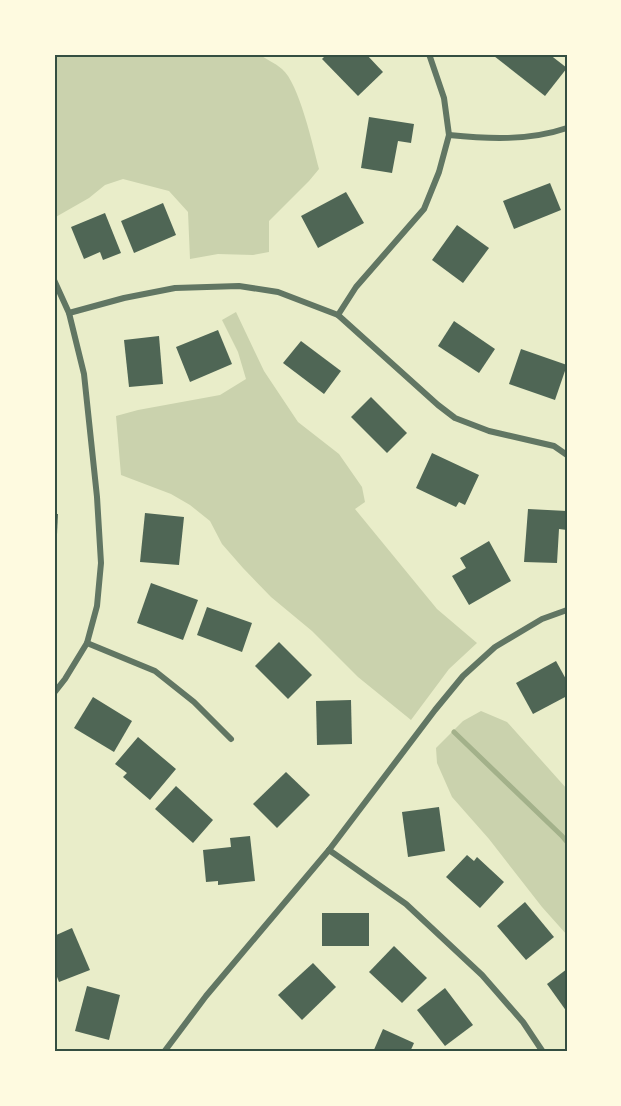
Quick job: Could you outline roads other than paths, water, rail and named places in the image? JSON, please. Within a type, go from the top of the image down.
[{"type":"street","points":[[338,315],[356,286],[424,209],[439,172],[449,135],[444,98],[429,54]]},
{"type":"street","points":[[449,135],[515,138],[552,133],[567,128]]},
{"type":"street","points":[[54,280],[69,313],[84,374],[98,497],[101,563],[97,606],[87,643],[54,693]]},
{"type":"street","points":[[69,313],[124,298],[175,288],[239,286],[278,292],[338,315],[455,418],[489,431],[554,446],[567,455]]},
{"type":"street","points":[[164,1052],[206,996],[329,850],[463,676],[495,647],[542,619],[567,610]]},
{"type":"street","points":[[87,643],[154,671],[194,702],[231,739]]},
{"type":"street","points":[[329,850],[406,904],[482,975],[524,1024],[543,1052]]},
{"type":"waterway","points":[[454,732],[567,842]]}]
